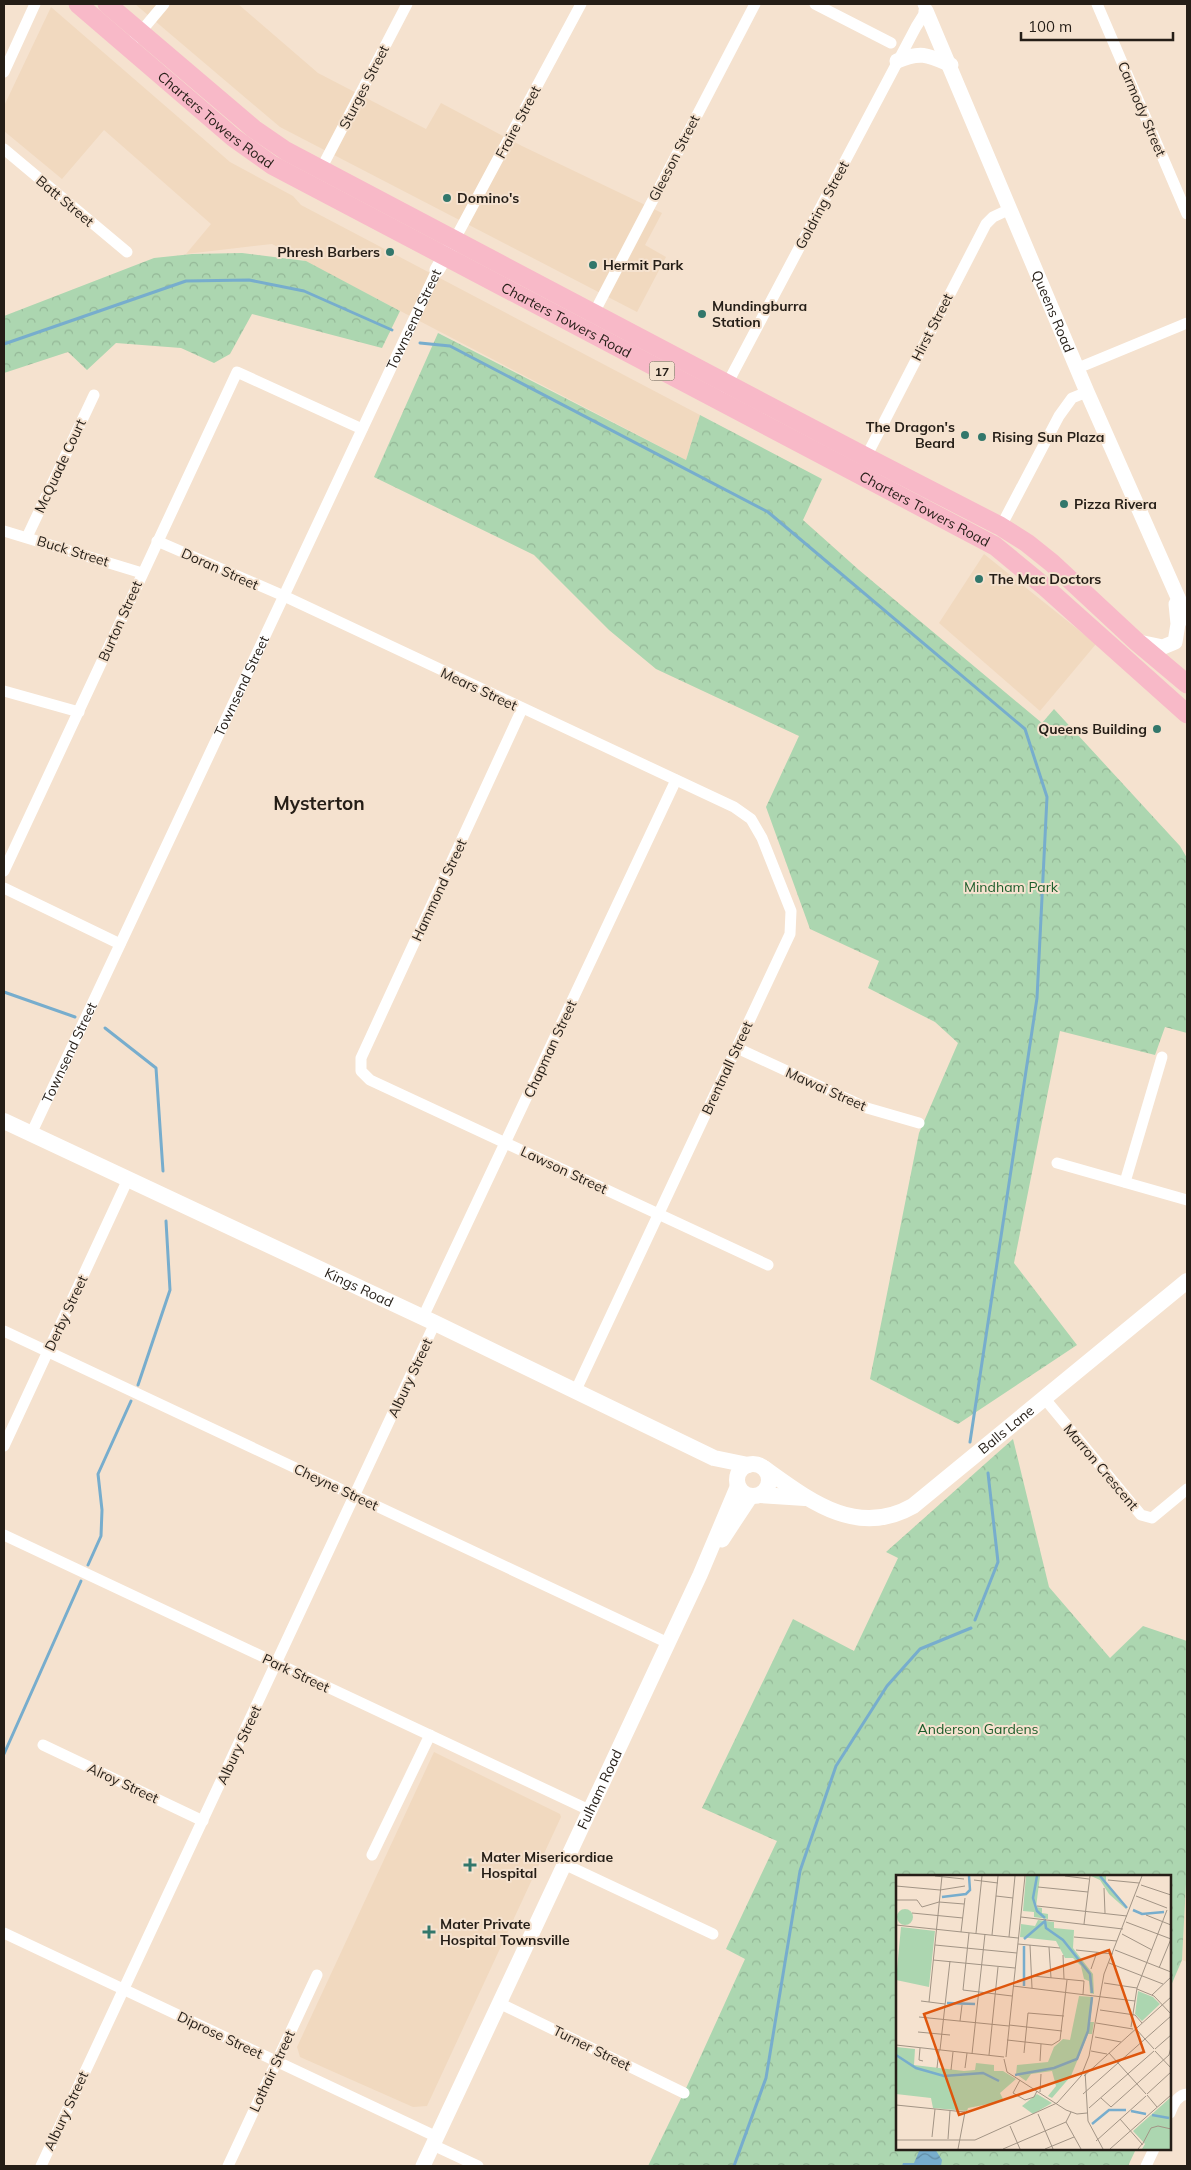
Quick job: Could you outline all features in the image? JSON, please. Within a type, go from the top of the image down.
[{"type":"main road","name":"Charters Towers Road","points":[[78,4],[234,138],[272,165],[441,263],[719,400],[994,546],[1045,587],[1186,714]]},
{"type":"main road","name":"Charters Towers Road","points":[[107,4],[254,128],[286,151],[1000,526],[1027,543],[1052,563],[1137,642],[1187,684]]},
{"type":"main road","name":"Kings Road","points":[[4,1121],[429,1320],[714,1458],[756,1467]]},
{"type":"main road","name":"Balls Lane","points":[[756,1467],[805,1498],[851,1517],[864,1520],[884,1518],[899,1513],[913,1506],[1187,1281]]},
{"type":"main road","name":"Kings Road","points":[[714,1458],[738,1482]]},
{"type":"main road","points":[[756,1467],[769,1477],[767,1488],[755,1495],[746,1494],[738,1482],[743,1468],[756,1467]]},
{"type":"main road","name":"Balls Lane","points":[[755,1495],[805,1498]]},
{"type":"street","points":[[4,72],[35,4]]},
{"type":"street","points":[[128,47],[164,4]]},
{"type":"street","name":"Sturges Street","points":[[321,169],[407,4]]},
{"type":"street","name":"Fraire Street","points":[[455,239],[581,4]]},
{"type":"street","name":"Gleeson Street","points":[[594,313],[755,4]]},
{"type":"street","points":[[815,4],[891,43]]},
{"type":"street","name":"Carmody Street","points":[[1097,4],[1187,214]]},
{"type":"street","name":"Goldring Street","points":[[719,400],[925,7]]},
{"type":"street","name":"Queens Road","points":[[925,7],[1087,392],[1187,618]]},
{"type":"street","points":[[898,61],[912,55],[923,54],[950,65]]},
{"type":"street","name":"Batt Street","points":[[4,149],[126,252]]},
{"type":"street","name":"Hirst Street","points":[[866,457],[986,224],[993,217],[1010,209]]},
{"type":"street","name":"Townsend Street","points":[[31,1134],[362,429],[441,263],[455,239]]},
{"type":"street","points":[[1078,368],[1187,323]]},
{"type":"street","name":"Burton Street","points":[[4,871],[237,372],[362,429]]},
{"type":"street","points":[[994,546],[1000,526],[1059,416],[1072,398],[1087,392]]},
{"type":"street","name":"McQuade Court","points":[[27,537],[94,395]]},
{"type":"street","name":"Buck Street","points":[[4,531],[142,573]]},
{"type":"street","name":"Doran Street","points":[[157,541],[284,596]]},
{"type":"street","points":[[1137,642],[1163,647],[1172,644],[1177,638],[1178,624],[1172,582]]},
{"type":"street","name":"Mears Street","points":[[284,596],[676,780]]},
{"type":"street","points":[[4,691],[79,712]]},
{"type":"street","name":"Hammond Street","points":[[361,1071],[361,1058],[522,709]]},
{"type":"street","name":"Brentnall Street","points":[[575,1392],[790,934],[791,911],[762,838],[751,819],[734,807],[676,780]]},
{"type":"street","name":"Chapman Street","points":[[429,1320],[506,1143],[676,780]]},
{"type":"street","points":[[4,888],[120,944]]},
{"type":"street","name":"Mawai Street","points":[[737,1048],[867,1108],[919,1123]]},
{"type":"street","points":[[1125,1182],[1162,1057]]},
{"type":"street","name":"Lawson Street","points":[[361,1071],[370,1080],[768,1265]]},
{"type":"street","points":[[1057,1163],[1187,1200]]},
{"type":"street","name":"Derby Street","points":[[4,1446],[128,1179]]},
{"type":"street","name":"Albury Street","points":[[41,2166],[355,1496],[429,1320]]},
{"type":"street","name":"Cheyne Street","points":[[4,1332],[668,1643]]},
{"type":"street","name":"Marron Crescent","points":[[1045,1399],[1141,1515],[1152,1518],[1187,1490]]},
{"type":"street","name":"Fulham Road","points":[[424,2166],[700,1575],[738,1482]]},
{"type":"street","name":"Fulham Road","points":[[700,1575],[755,1495]]},
{"type":"street","name":"Park Street","points":[[4,1535],[589,1810]]},
{"type":"street","points":[[372,1855],[430,1735]]},
{"type":"street","name":"Alroy Street","points":[[43,1745],[203,1821]]},
{"type":"street","points":[[564,1864],[713,1934]]},
{"type":"street","name":"Diprose Street","points":[[4,1932],[277,2061],[435,2141],[478,2166]]},
{"type":"street","name":"Lothair Street","points":[[228,2166],[317,1975]]},
{"type":"street","name":"Turner Street","points":[[500,2003],[684,2093]]},
{"type":"street","points":[[1171,2110],[1176,2100],[1185,2095]]},
{"type":"street","points":[[1146,2166],[1154,2150]]},
{"type":"shaded area","points":[[135,4],[238,4],[318,73],[426,129],[441,103],[522,146],[662,213],[645,245],[666,257],[637,312],[280,127]]},
{"type":"shaded area","points":[[51,7],[230,162],[293,196],[301,205],[700,415],[686,460],[272,244],[186,254],[211,224],[104,130],[62,179],[4,131],[4,106]]},
{"type":"shaded area","points":[[984,554],[1096,644],[1040,711],[939,623]]},
{"type":"shaded area","name":"Mater Private Hospital Townsville","points":[[434,1752],[560,1814],[561,1817],[427,2106],[413,2107],[300,2057],[297,2047]]},
{"type":"shaded area","points":[[1187,1865],[1187,1962],[1182,1960]]},
{"type":"green space","points":[[242,253],[306,261],[400,311],[382,348],[252,314],[230,354],[214,363],[181,348],[116,343],[87,370],[68,352],[4,373],[4,316],[154,258],[192,254]]},
{"type":"green space","name":"Mindham Park","points":[[438,333],[686,460],[700,415],[822,479],[803,520],[859,570],[1042,723],[1054,709],[1180,846],[1187,858],[1187,1033],[1165,1027],[1155,1055],[1060,1031],[1014,1263],[1077,1345],[958,1424],[870,1379],[919,1133],[958,1043],[935,1022],[868,988],[879,961],[810,929],[766,807],[799,736],[656,669],[609,630],[534,555],[374,477]]},
{"type":"green space","name":"Anderson Gardens","points":[[1013,1439],[1049,1587],[1110,1658],[1143,1626],[1187,1641],[1187,1865],[1182,1960],[1171,1986],[1171,1875],[896,1875],[896,2150],[1136,2150],[1128,2166],[648,2166],[745,1959],[726,1949],[777,1841],[702,1808],[793,1619],[854,1651],[898,1558],[886,1552]]},
{"type":"water","points":[[920,2150],[936,2150],[942,2160],[941,2166],[902,2166],[903,2163],[914,2163]]},
{"type":"waterway","points":[[4,344],[186,281],[249,280],[304,291],[392,330]]},
{"type":"waterway","points":[[420,343],[450,346],[768,512],[1025,729],[1047,797],[1037,998],[970,1442]]},
{"type":"waterway","points":[[4,992],[75,1017]]},
{"type":"waterway","points":[[105,1028],[156,1068],[163,1171]]},
{"type":"waterway","points":[[138,1385],[170,1290],[166,1221]]},
{"type":"waterway","points":[[88,1565],[101,1536],[102,1510],[98,1474],[131,1401]]},
{"type":"waterway","points":[[975,1620],[998,1562],[988,1473]]},
{"type":"waterway","points":[[4,1754],[81,1581]]},
{"type":"waterway","points":[[734,2166],[766,2078],[800,1871],[836,1766],[887,1686],[920,1649],[971,1628]]},
{"type":"place","name":"Domino's","points":[[447,198]]},
{"type":"place","name":"Phresh Barbers","points":[[390,252]]},
{"type":"place","name":"Hermit Park","points":[[593,265]]},
{"type":"place","name":"Mundingburra Station","points":[[702,314]]},
{"type":"place","name":"The Dragon's Beard","points":[[965,435]]},
{"type":"place","name":"Rising Sun Plaza","points":[[982,437]]},
{"type":"place","name":"Pizza Rivera","points":[[1064,504]]},
{"type":"place","name":"The Mac Doctors","points":[[979,579]]},
{"type":"place","name":"Queens Building","points":[[1157,729]]},
{"type":"place","name":"Mater Misericordiae Hospital","points":[[470,1865]]},
{"type":"place","name":"Mater Private Hospital Townsville","points":[[429,1932]]},
{"type":"district","name":"Mysterton","points":[[319,803]]}]
